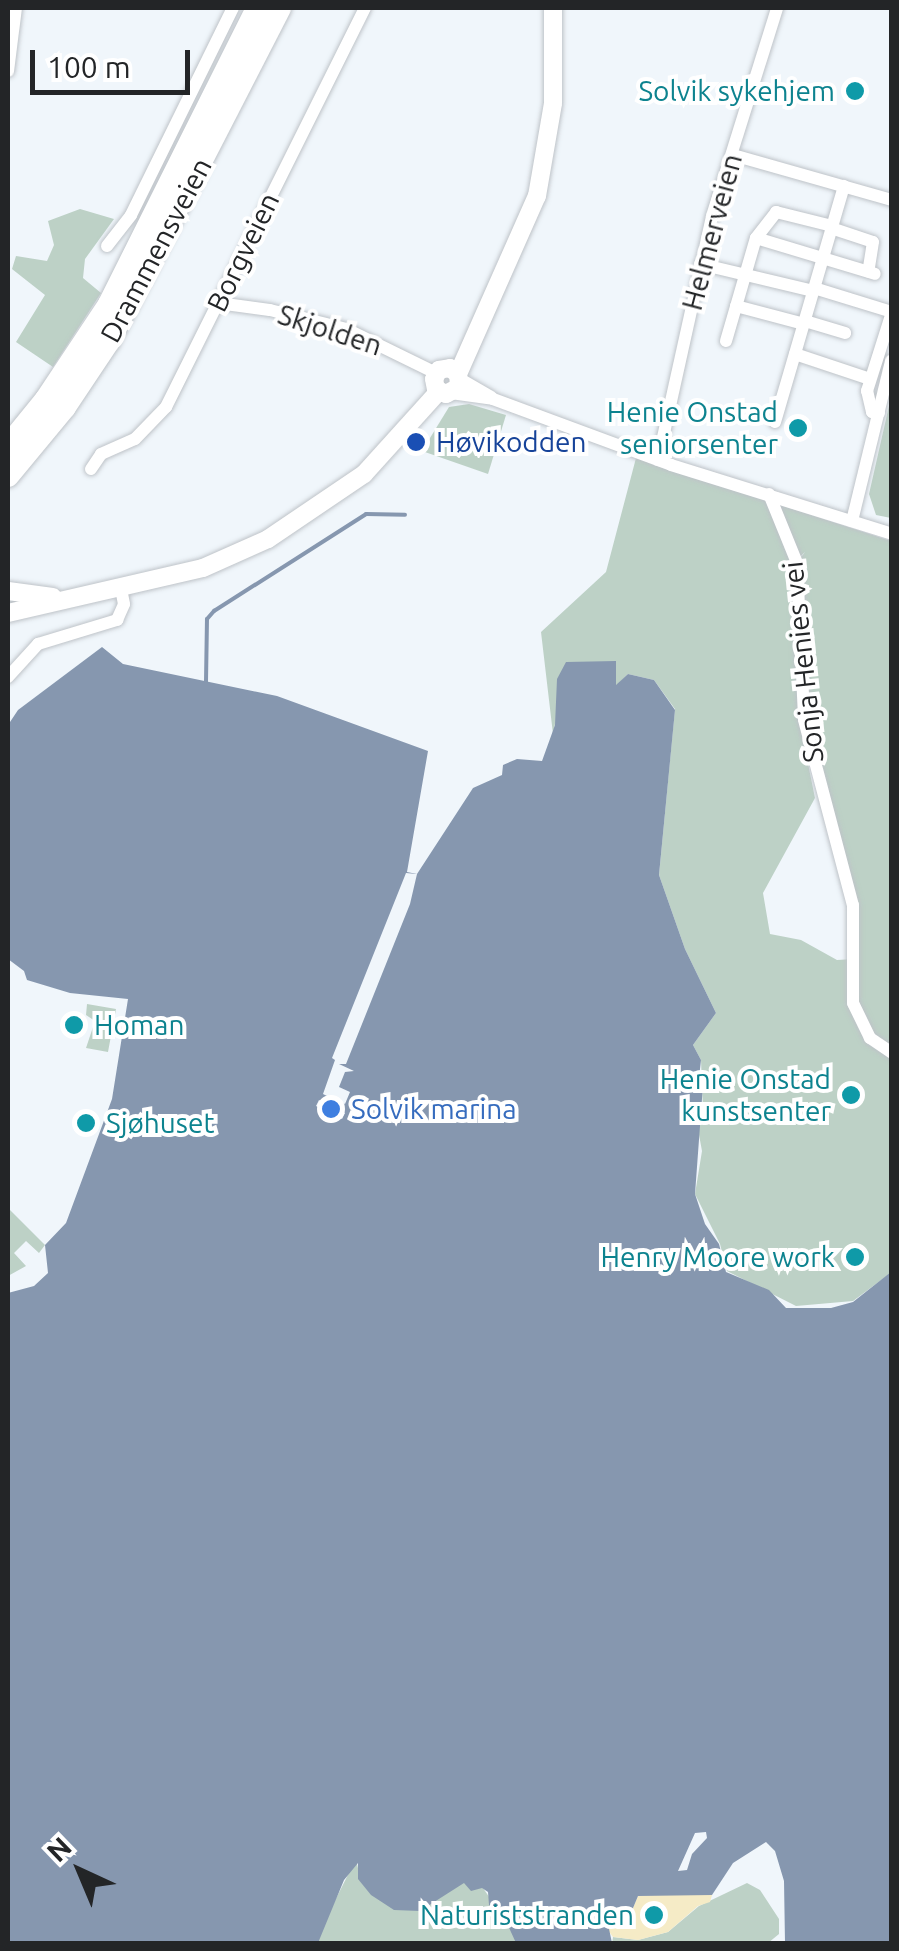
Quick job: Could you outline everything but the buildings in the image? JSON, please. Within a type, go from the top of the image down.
[{"type":"highway","name":"Drammensveien","points":[[8,446],[46,399],[108,304],[257,8]]},
{"type":"highway","name":"Drammensveien","points":[[8,476],[64,407],[110,341],[280,8]]},
{"type":"main road","points":[[8,613],[203,568],[268,539],[337,495],[384,456],[449,380],[486,313],[526,226],[544,167],[556,68],[553,8]]},
{"type":"main road","points":[[8,591],[36,597],[84,597]]},
{"type":"street","points":[[8,71],[16,8]]},
{"type":"street","points":[[107,246],[131,215],[233,8]]},
{"type":"street","name":"Borgveien","points":[[92,470],[101,454],[135,440],[166,407],[364,8]]},
{"type":"street","name":"Helmerveien","points":[[658,460],[700,264],[778,8]]},
{"type":"street","points":[[732,154],[892,200]]},
{"type":"street","points":[[775,422],[844,186]]},
{"type":"street","points":[[726,342],[756,238],[780,209],[873,242],[871,273],[756,238]]},
{"type":"street","points":[[700,264],[746,272],[892,312],[867,397],[872,412],[879,414]]},
{"type":"street","name":"Skjolden","points":[[218,303],[270,310],[346,329],[449,380]]},
{"type":"street","points":[[736,306],[846,333]]},
{"type":"street","points":[[795,354],[870,380]]},
{"type":"street","points":[[852,521],[891,361]]},
{"type":"street","points":[[449,380],[658,460],[892,534]]},
{"type":"street","name":"Sonja Henies vei","points":[[769,494],[797,563],[804,720],[853,905],[853,1003],[870,1038],[892,1053]]},
{"type":"street","points":[[8,676],[38,644],[118,620],[124,604],[121,589]]},
{"type":"green space","points":[[80,209],[114,219],[85,259],[83,278],[101,293],[53,367],[16,342],[45,295],[12,269],[16,256],[47,261],[54,245],[48,221]]},
{"type":"green space","points":[[891,397],[891,518],[876,515],[869,494]]},
{"type":"green space","points":[[469,404],[506,415],[488,474],[422,451],[449,407]]},
{"type":"green space","points":[[636,458],[891,541],[892,1272],[853,1301],[796,1306],[727,1271],[720,1244],[695,1194],[702,1151],[697,1124],[703,1111],[701,1060],[693,1045],[716,1013],[685,949],[659,875],[675,709],[654,680],[628,674],[616,686],[615,670],[555,724],[553,734],[541,632],[606,572]],"holes":[[[805,552],[799,560],[806,734],[856,904],[854,959],[837,960],[801,940],[770,934],[763,893],[815,798],[801,729],[790,566]]]},
{"type":"green space","points":[[87,1004],[116,1009],[108,1052],[86,1048],[95,1021],[86,1015]]},
{"type":"green space","points":[[8,1208],[45,1245],[39,1253],[26,1241],[14,1253],[26,1266],[8,1276]]},
{"type":"green space","points":[[356,1859],[361,1882],[420,1905],[433,1902],[463,1882],[483,1888],[521,1944],[313,1944]]},
{"type":"green space","points":[[747,1883],[760,1890],[779,1919],[779,1934],[768,1943],[612,1944],[613,1937],[638,1940],[668,1932],[699,1906]]},
{"type":"sand","name":"Naturiststranden","points":[[675,1892],[712,1895],[710,1902],[698,1906],[668,1932],[638,1940],[613,1937],[607,1929],[613,1918],[633,1908],[638,1896]]},
{"type":"water","points":[[102,647],[123,664],[277,696],[428,751],[407,872],[417,874],[473,788],[502,775],[503,765],[517,759],[542,761],[555,725],[557,679],[566,662],[616,661],[616,685],[628,674],[654,680],[675,710],[659,875],[685,949],[716,1013],[693,1045],[701,1060],[699,1078],[703,1085],[695,1194],[705,1224],[719,1244],[726,1272],[769,1290],[786,1308],[831,1308],[853,1302],[891,1272],[891,1943],[785,1943],[784,1881],[775,1851],[766,1842],[733,1863],[712,1895],[638,1896],[633,1908],[608,1924],[612,1943],[516,1943],[500,1908],[489,1905],[488,1892],[482,1888],[471,1891],[464,1883],[420,1911],[394,1910],[371,1895],[358,1879],[358,1863],[344,1880],[318,1943],[8,1943],[8,1293],[34,1286],[48,1273],[45,1245],[66,1223],[112,1099],[128,999],[70,993],[27,980],[24,971],[8,959],[8,725],[18,710]],"holes":[[[706,1832],[707,1838],[692,1854],[687,1870],[678,1871],[695,1833]]]},
{"type":"pier","points":[[406,873],[417,874],[410,904],[346,1064],[339,1064],[354,1071],[345,1072],[339,1087],[350,1092],[345,1104],[334,1099],[331,1105],[345,1113],[342,1119],[316,1106],[319,1100],[328,1104],[331,1098],[323,1094],[335,1060],[332,1058]]},
{"type":"waterway","points":[[206,682],[207,619],[214,611],[366,514],[405,515]]},
{"type":"place","name":"Solvik sykehjem","points":[[855,91]]},
{"type":"place","name":"Henie Onstad seniorsenter","points":[[798,428]]},
{"type":"place","name":"Høvikodden","points":[[416,442]]},
{"type":"place","name":"Homan","points":[[74,1025]]},
{"type":"place","name":"Henie Onstad kunstsenter","points":[[851,1095]]},
{"type":"place","name":"Solvik marina","points":[[331,1109]]},
{"type":"place","name":"Sjøhuset","points":[[86,1123]]},
{"type":"place","name":"Henry Moore work","points":[[855,1257]]},
{"type":"place","name":"Naturiststranden","points":[[654,1915]]}]
